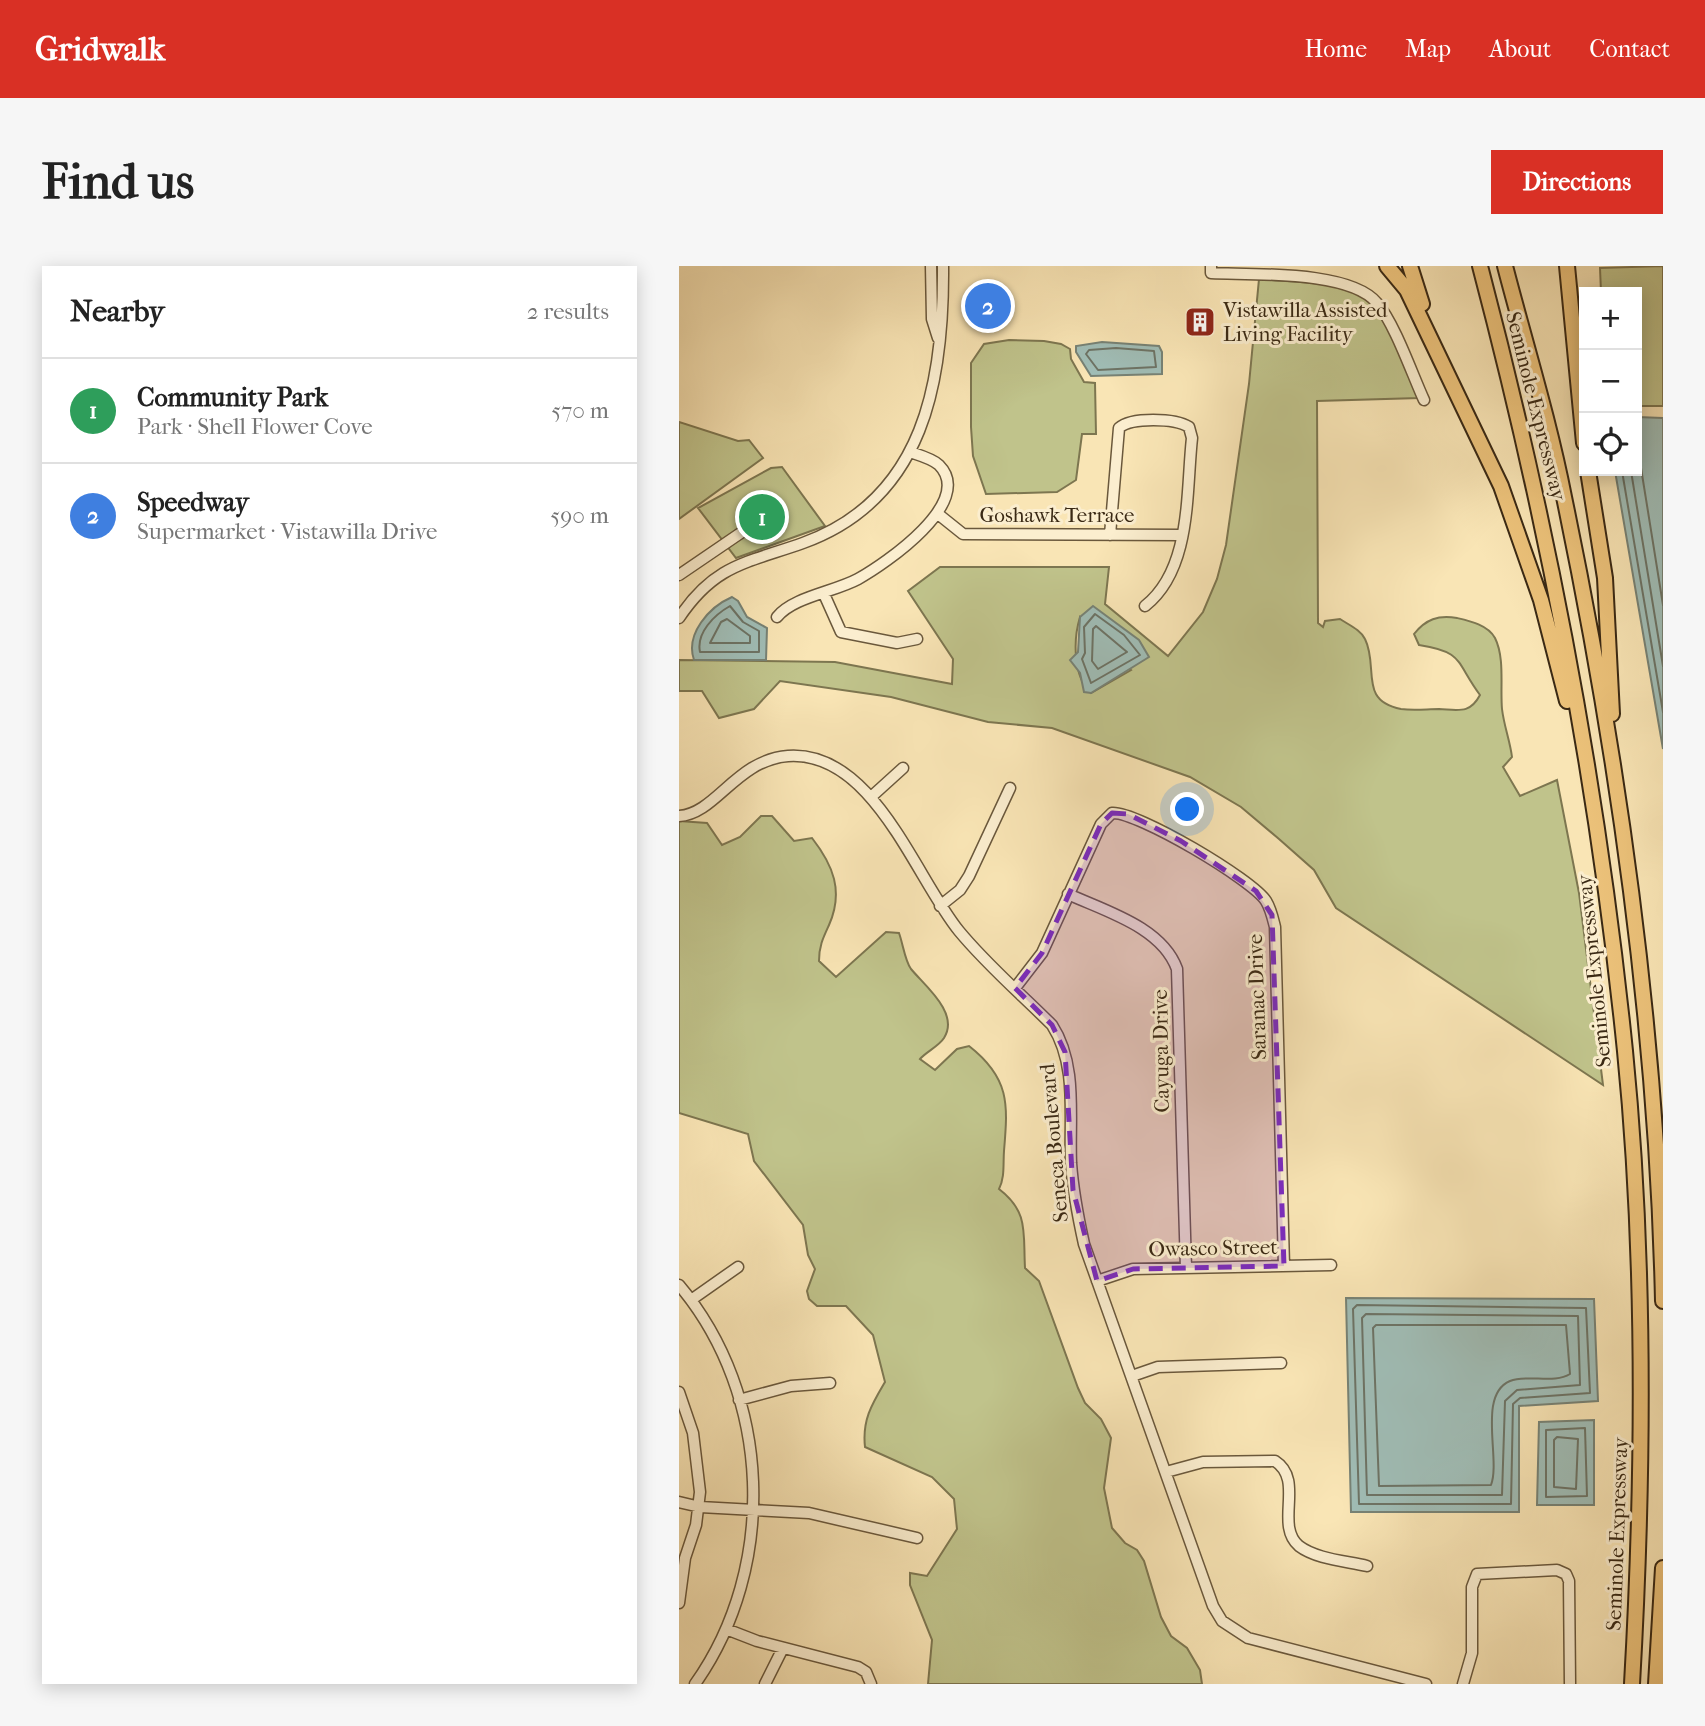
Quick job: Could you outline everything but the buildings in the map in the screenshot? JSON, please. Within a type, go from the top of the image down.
[{"type":"highway","points":[[1387,266],[1407,290],[1447,370],[1481,453],[1504,498],[1532,571],[1559,662],[1605,919],[1613,939]]},
{"type":"highway","points":[[1411,266],[1447,370]]},
{"type":"highway","name":"Seminole Expressway","points":[[1480,266],[1518,410],[1561,608],[1602,852],[1613,939],[1628,1090],[1640,1317],[1640,1532],[1632,1684]]},
{"type":"highway","name":"Seminole Expressway","points":[[1505,266],[1564,495],[1615,772],[1651,1071],[1663,1301]]},
{"type":"highway","points":[[1567,266],[1581,413]]},
{"type":"highway","points":[[1589,476],[1605,578],[1615,772]]},
{"type":"highway","points":[[1656,1684],[1663,1568]]},
{"type":"street","points":[[931,266],[932,319],[938,338]]},
{"type":"street","points":[[679,618],[702,589],[730,568],[824,534],[864,510],[879,496],[910,452],[923,426],[933,394],[943,315],[943,266]]},
{"type":"street","points":[[1211,266],[1211,273],[1294,275],[1353,287],[1366,293],[1380,307],[1424,400]]},
{"type":"street","points":[[1110,535],[1119,428],[1132,422],[1181,422],[1189,427],[1192,438],[1182,535],[1174,568],[1161,594],[1145,606]]},
{"type":"street","points":[[777,617],[786,606],[824,594],[884,564],[937,514],[947,494],[947,479],[939,465],[910,452]]},
{"type":"street","name":"Goshawk Terrace","points":[[937,514],[963,534],[1182,535]]},
{"type":"street","points":[[679,575],[748,528]]},
{"type":"street","points":[[824,594],[841,632],[897,643],[917,639]]},
{"type":"street","name":"Seneca Boulevard","points":[[679,816],[698,810],[754,765],[789,756],[805,758],[841,770],[871,797],[940,906],[960,932],[1052,1025],[1065,1052],[1073,1190],[1084,1244],[1213,1606],[1222,1621],[1235,1632],[1426,1684]]},
{"type":"street","points":[[871,797],[903,768]]},
{"type":"street","points":[[940,906],[960,890],[969,876],[1010,789]]},
{"type":"street","name":"Saranac Drive","points":[[1015,988],[1042,953],[1101,824],[1112,813],[1119,812],[1181,841],[1266,901],[1275,927],[1284,1266]]},
{"type":"street","name":"Cayuga Drive","points":[[1068,894],[1150,935],[1168,951],[1177,969],[1186,1268]]},
{"type":"street","name":"Owasco Street","points":[[1097,1280],[1133,1269],[1331,1265]]},
{"type":"street","points":[[691,1300],[738,1267]]},
{"type":"street","points":[[679,1286],[691,1300],[719,1347],[739,1400],[750,1448],[753,1509],[747,1561],[726,1629],[695,1684]]},
{"type":"street","points":[[1132,1376],[1158,1367],[1280,1363]]},
{"type":"street","points":[[739,1400],[791,1386],[830,1383]]},
{"type":"street","points":[[679,1392],[693,1433],[700,1507],[685,1558],[679,1603]]},
{"type":"street","points":[[1166,1472],[1203,1462],[1275,1461],[1287,1473],[1291,1531],[1298,1545],[1311,1553],[1367,1566]]},
{"type":"street","points":[[679,1502],[700,1507],[833,1517],[917,1538]]},
{"type":"street","points":[[1463,1684],[1472,1653],[1472,1587],[1477,1574],[1557,1570],[1566,1574],[1569,1581],[1570,1684]]},
{"type":"street","points":[[726,1629],[783,1648],[858,1667],[866,1672],[871,1684]]},
{"type":"street","points":[[765,1684],[783,1648]]},
{"type":"highlighted area","points":[[1112,813],[1128,814],[1181,841],[1256,891],[1272,915],[1284,1266],[1133,1269],[1097,1281],[1073,1190],[1065,1052],[1052,1025],[1015,988],[1042,953],[1101,824]]},
{"type":"green space","points":[[1663,266],[1663,406],[1642,406],[1642,287],[1601,287],[1600,268]]},
{"type":"green space","points":[[1259,279],[1329,285],[1356,292],[1374,305],[1389,329],[1419,398],[1317,401],[1318,623],[1323,627],[1325,621],[1340,619],[1361,633],[1369,650],[1374,691],[1379,699],[1388,705],[1406,710],[1463,710],[1472,705],[1480,695],[1462,666],[1451,655],[1419,645],[1414,634],[1423,625],[1438,618],[1457,618],[1483,627],[1495,638],[1501,663],[1502,709],[1512,757],[1503,767],[1520,796],[1557,780],[1579,893],[1603,1085],[1336,908],[1314,870],[1241,807],[1190,777],[1052,728],[988,722],[891,697],[780,681],[754,709],[719,718],[702,691],[679,691],[679,660],[835,662],[952,684],[953,659],[908,591],[940,567],[1109,567],[1105,604],[1168,656],[1203,612],[1217,579],[1226,545],[1249,384]],"holes":[[[1080,617],[1131,670],[1091,693],[1081,678],[1076,658],[1076,636]]]},
{"type":"green space","points":[[1009,340],[1061,344],[1070,349],[1071,359],[1084,382],[1095,383],[1096,434],[1082,434],[1076,480],[1057,492],[986,494],[973,456],[971,363],[984,344]]},
{"type":"green space","points":[[679,422],[738,441],[749,440],[763,458],[679,519]]},
{"type":"green space","points":[[782,467],[825,526],[736,558],[698,508],[771,468]]},
{"type":"green space","points":[[761,816],[772,816],[794,841],[812,838],[831,868],[836,901],[821,946],[819,961],[836,977],[886,932],[899,933],[909,966],[938,1000],[947,1019],[948,1029],[944,1038],[920,1059],[935,1070],[957,1049],[969,1046],[992,1069],[999,1081],[1006,1119],[1003,1175],[999,1189],[1009,1198],[1020,1215],[1024,1233],[1025,1268],[1039,1281],[1078,1388],[1085,1403],[1101,1419],[1111,1438],[1104,1488],[1112,1528],[1125,1543],[1137,1550],[1144,1561],[1161,1617],[1171,1636],[1187,1648],[1200,1670],[1202,1684],[928,1684],[932,1640],[910,1585],[910,1573],[927,1576],[957,1529],[954,1499],[932,1477],[865,1447],[867,1420],[885,1382],[873,1335],[846,1306],[817,1306],[809,1299],[807,1291],[815,1269],[808,1255],[803,1225],[754,1161],[748,1134],[679,1113],[679,821],[707,823],[722,845],[740,837]]},
{"type":"water","points":[[1102,342],[1159,346],[1162,352],[1162,374],[1091,376],[1076,352],[1076,346]]},
{"type":"water","points":[[1642,417],[1663,418],[1663,749],[1616,476],[1642,476]]},
{"type":"water","points":[[732,597],[738,601],[747,617],[767,628],[766,660],[694,660],[693,641],[701,622],[715,607]]},
{"type":"water","points":[[1093,606],[1139,640],[1149,657],[1091,693],[1084,692],[1080,673],[1070,660],[1078,652],[1080,617]]},
{"type":"water","points":[[1346,1298],[1594,1299],[1598,1401],[1519,1406],[1519,1512],[1351,1512]]},
{"type":"water","points":[[1594,1420],[1594,1505],[1537,1505],[1539,1422]]},
{"type":"place","name":"Speedway","points":[[988,306]]},
{"type":"place","name":"Vistawilla Assisted Living Facility","points":[[1200,322]]},
{"type":"place","name":"Community Park","points":[[762,517]]}]
